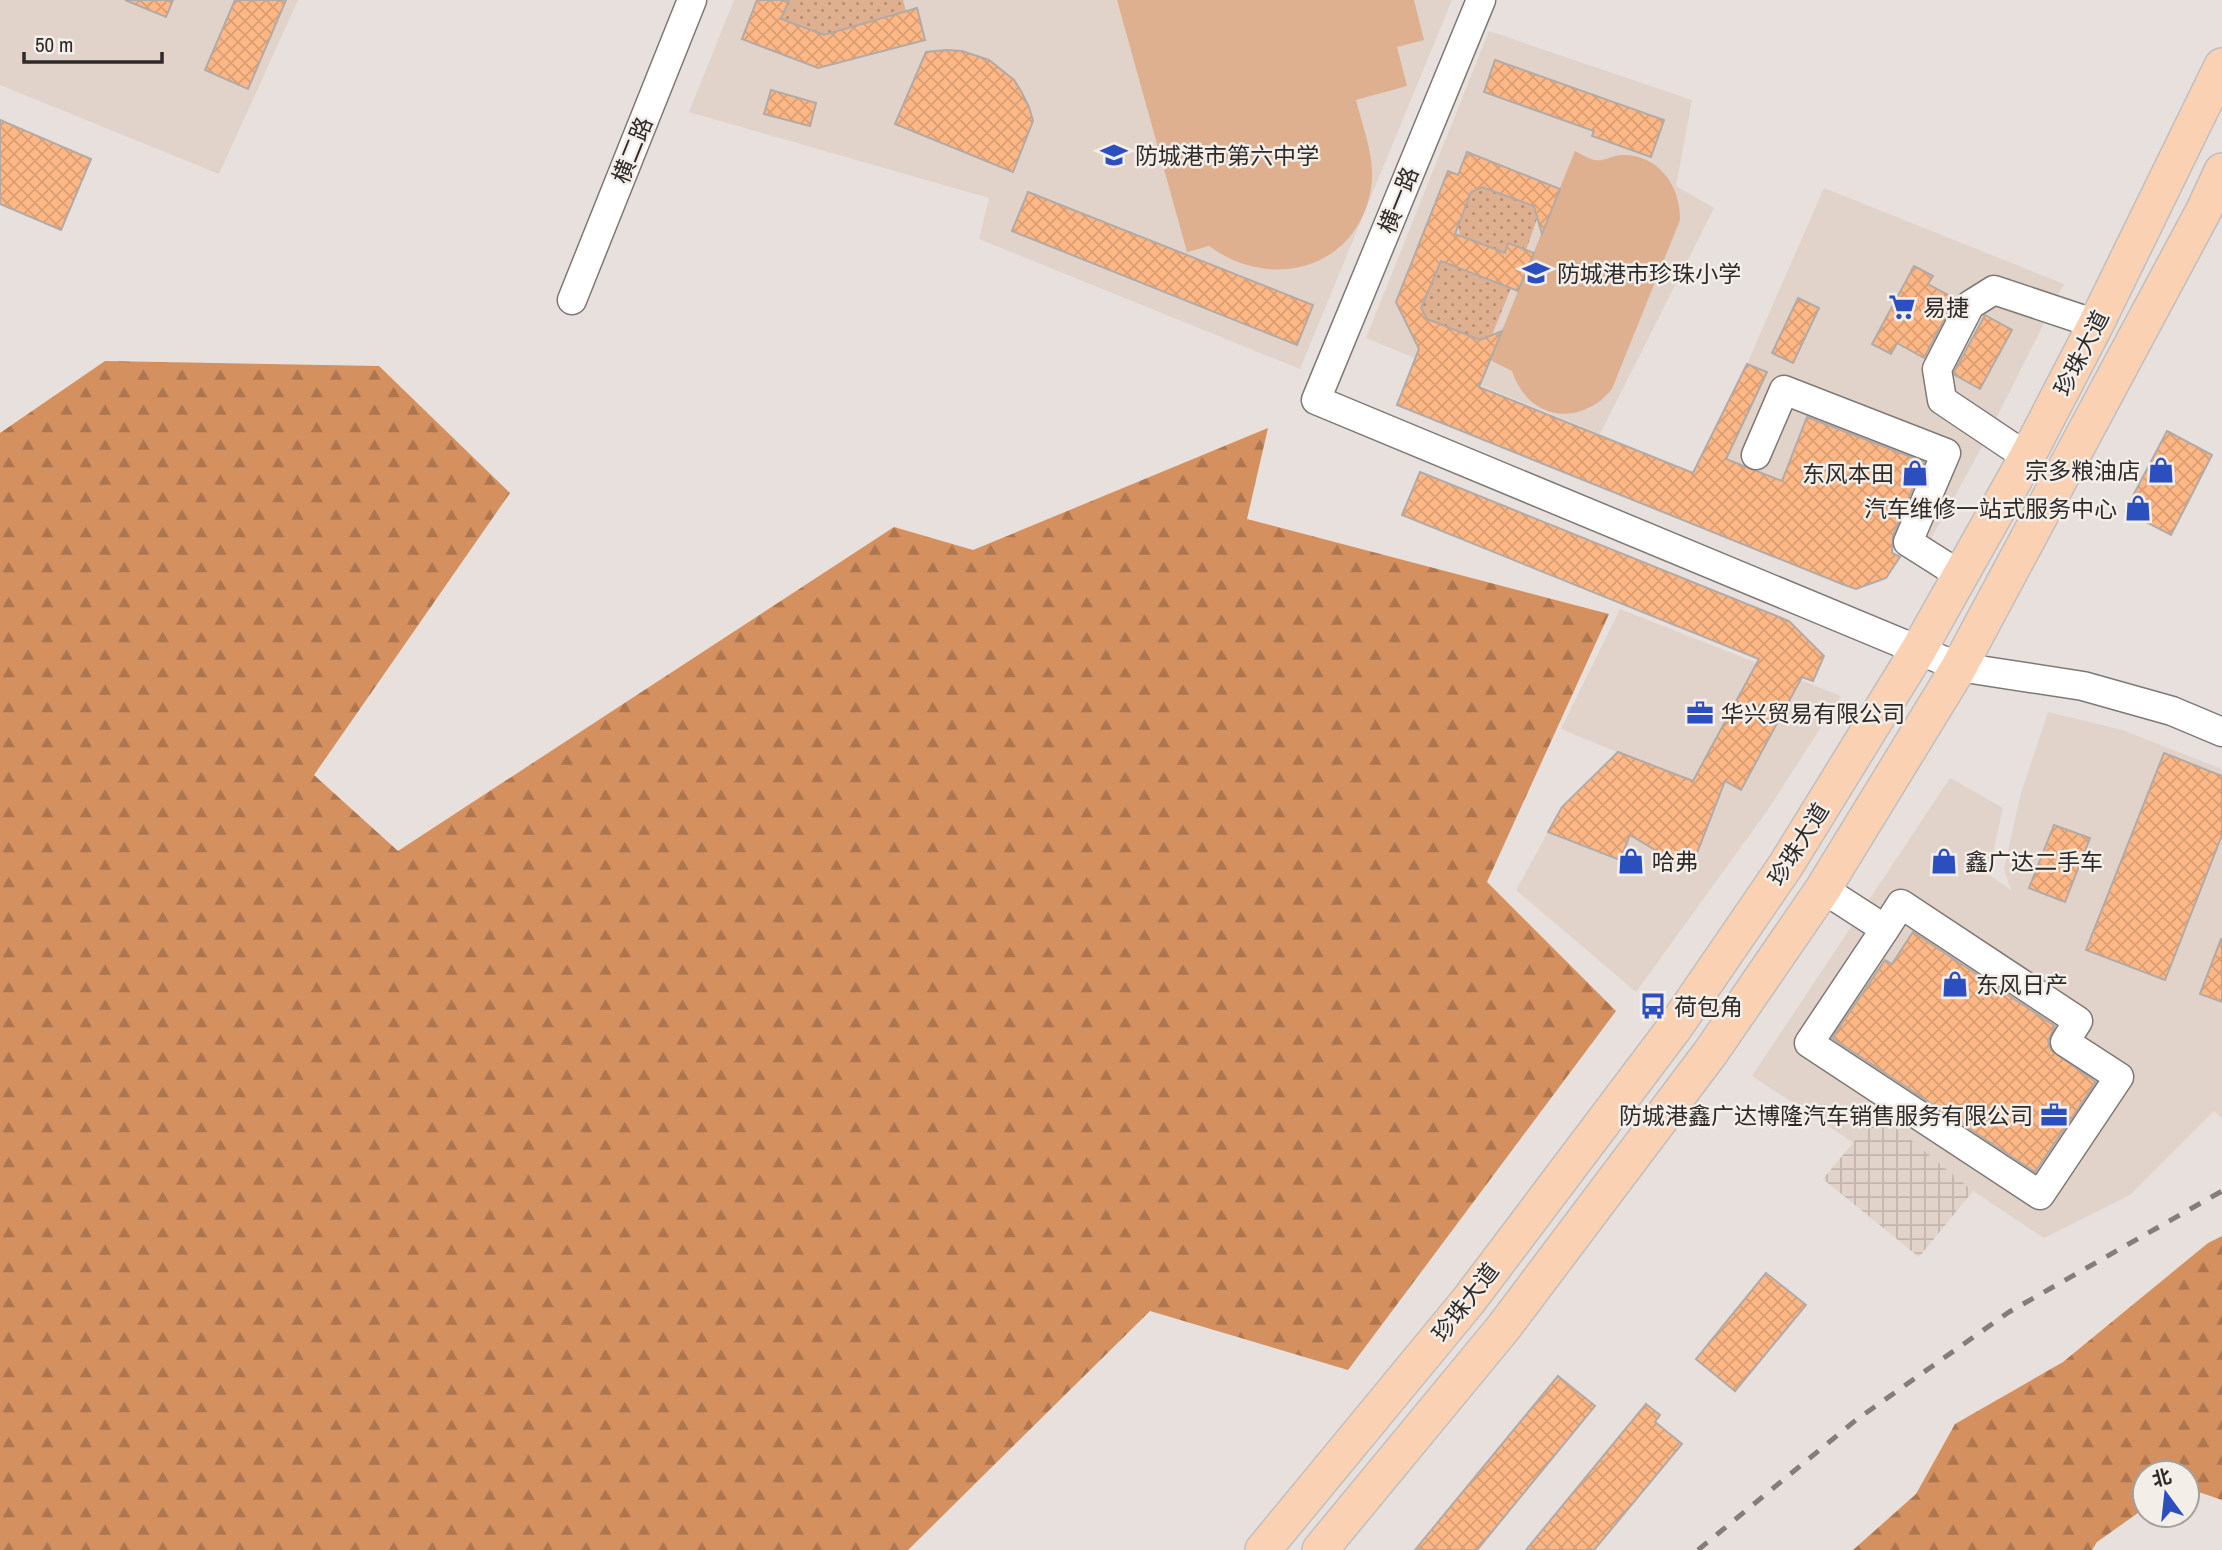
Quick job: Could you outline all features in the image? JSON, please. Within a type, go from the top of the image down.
[{"type":"main road","name":"珍珠大道","points":[[1263,1550],[1469,1300],[1675,1027],[1786,864],[1919,649],[2027,457],[2096,324],[2222,66]]},
{"type":"main road","name":"珍珠大道","points":[[1320,1550],[1512,1316],[1711,1052],[1823,889],[1959,667],[2212,216],[2222,171]]},
{"type":"street","name":"横二路","points":[[572,300],[692,0]]},
{"type":"street","name":"横一路","points":[[1481,0],[1315,400],[1919,649]]},
{"type":"street","points":[[2027,457],[1942,400],[1937,369],[1970,305],[1994,290],[2096,324]]},
{"type":"street","points":[[1756,455],[1784,390],[1946,453],[1909,542],[1960,576]]},
{"type":"street","points":[[1919,649],[1959,667],[2083,685],[2172,711],[2222,732]]},
{"type":"street","points":[[1823,889],[1885,929]]},
{"type":"street","points":[[1901,904],[2078,1021],[2065,1042],[2119,1077],[2040,1195],[1809,1043],[1885,929],[1901,904]]},
{"type":"shaded area","points":[[0,0],[298,0],[219,174],[0,85]]},
{"type":"shaded area","name":"防城港市第六中学","points":[[734,0],[1452,0],[1300,369],[979,239],[989,198],[689,112]]},
{"type":"shaded area","points":[[789,0],[903,0],[906,11],[824,35],[781,19]]},
{"type":"shaded area","points":[[1117,0],[1414,0],[1424,40],[1397,47],[1407,86],[1356,100],[1368,144],[1372,178],[1363,216],[1348,238],[1330,254],[1308,265],[1284,269],[1258,268],[1233,260],[1209,246],[1187,252]]},
{"type":"shaded area","name":"防城港市珍珠小学","points":[[1489,31],[1692,100],[1676,186],[1714,208],[1600,434],[1366,338]]},
{"type":"shaded area","points":[[1575,151],[1598,160],[1619,155],[1635,156],[1656,166],[1672,184],[1680,220],[1612,389],[1585,410],[1556,413],[1542,409],[1530,400],[1512,371],[1490,360]]},
{"type":"shaded area","points":[[1482,187],[1534,206],[1537,219],[1526,250],[1509,243],[1505,253],[1460,236],[1458,225],[1471,192]]},
{"type":"shaded area","points":[[1824,188],[2064,284],[1977,456],[1919,560],[1694,470],[1747,364]]},
{"type":"shaded area","points":[[1441,261],[1511,288],[1492,335],[1480,340],[1427,319],[1421,308]]},
{"type":"shaded area","points":[[1620,609],[1841,696],[1767,811],[1636,992],[1516,890],[1562,807],[1617,752],[1561,729]]},
{"type":"shaded area","name":"东风日产","points":[[2048,712],[2122,730],[2222,769],[2222,1119],[2214,1111],[2130,1195],[2044,1238],[1973,1191],[1878,1114],[1854,1143],[1752,1076],[1950,778],[2003,808],[1988,874],[2011,890],[2004,869],[2021,793]]},
{"type":"shaded area","points":[[1878,1113],[1973,1191],[1919,1257],[1823,1179]]},
{"type":"green space","points":[[105,361],[379,366],[510,493],[314,775],[398,851],[894,527],[973,550],[1268,428],[1247,519],[1609,614],[1487,882],[1616,1011],[1348,1370],[1150,1311],[908,1550],[0,1550],[0,433]]},
{"type":"green space","points":[[2222,1236],[2222,1500],[2201,1493],[2201,1459],[2131,1459],[2131,1518],[2097,1542],[2092,1550],[1853,1550],[1916,1494],[1955,1424],[2063,1362],[2208,1243]]},
{"type":"building","points":[[125,0],[173,0],[166,17]]},
{"type":"building","points":[[235,0],[286,0],[248,89],[205,70]]},
{"type":"building","points":[[757,0],[789,0],[781,19],[824,35],[917,8],[925,40],[818,68],[742,39]]},
{"type":"building","points":[[962,51],[989,60],[1014,80],[1022,93],[1033,121],[1013,172],[895,124],[926,52]]},
{"type":"building","points":[[1495,60],[1664,120],[1651,157],[1592,136],[1594,131],[1484,92]]},
{"type":"building","points":[[771,90],[816,103],[810,126],[764,114]]},
{"type":"building","points":[[0,120],[91,159],[61,230],[0,204]]},
{"type":"building","points":[[1467,152],[1560,189],[1542,234],[1534,206],[1482,187],[1471,192],[1455,234],[1505,253],[1508,243],[1534,253],[1518,291],[1441,261],[1421,308],[1427,319],[1480,340],[1502,331],[1479,387],[1693,473],[1747,364],[1767,372],[1726,459],[1782,481],[1807,417],[1924,462],[1893,535],[1892,553],[1900,557],[1886,578],[1856,589],[1397,405],[1419,349],[1396,302],[1448,171],[1458,175]]},
{"type":"building","points":[[1028,192],[1313,305],[1297,345],[1012,231]]},
{"type":"building","points":[[1914,266],[1933,276],[1928,284],[1955,299],[1924,358],[1897,343],[1891,354],[1872,344]]},
{"type":"building","points":[[1798,298],[1819,308],[1793,363],[1772,353]]},
{"type":"building","points":[[1985,315],[2012,330],[1980,389],[1954,372]]},
{"type":"building","points":[[2167,431],[2212,455],[2171,535],[2125,511]]},
{"type":"building","points":[[1420,472],[1789,621],[1824,656],[1813,681],[1802,677],[1741,790],[1725,781],[1690,871],[1630,835],[1620,860],[1548,832],[1562,807],[1618,752],[1693,781],[1759,659],[1402,515]]},
{"type":"building","points":[[2164,753],[2222,776],[2222,835],[2165,980],[2086,950]]},
{"type":"building","points":[[2054,825],[2090,838],[2065,902],[2029,888]]},
{"type":"building","points":[[1913,932],[2055,1026],[2048,1041],[2051,1050],[2096,1082],[2035,1172],[1832,1038],[1885,960],[1892,964]]},
{"type":"building","points":[[2222,940],[2222,1002],[2200,994]]},
{"type":"building","points":[[1766,1273],[1806,1305],[1735,1391],[1696,1359]]},
{"type":"building","points":[[1558,1376],[1595,1406],[1477,1550],[1415,1550]]},
{"type":"building","points":[[1646,1404],[1660,1415],[1655,1422],[1682,1444],[1594,1550],[1526,1550]]},
{"type":"railway","points":[[1698,1550],[1856,1420],[2009,1312],[2222,1191]]},
{"type":"place","name":"防城港市第六中学","points":[[1114,155]]},
{"type":"place","name":"防城港市珍珠小学","points":[[1536,273]]},
{"type":"place","name":"易捷","points":[[1902,307]]},
{"type":"place","name":"宗多粮油店","points":[[2161,470]]},
{"type":"place","name":"东风本田","points":[[1915,473]]},
{"type":"place","name":"汽车维修一站式服务中心","points":[[2138,508]]},
{"type":"place","name":"华兴贸易有限公司","points":[[1700,713]]},
{"type":"place","name":"哈弗","points":[[1631,861]]},
{"type":"place","name":"鑫广达二手车","points":[[1944,861]]},
{"type":"place","name":"东风日产","points":[[1955,984]]},
{"type":"place","name":"荷包角","points":[[1653,1006]]},
{"type":"place","name":"防城港鑫广达博隆汽车销售服务有限公司","points":[[2054,1115]]}]
